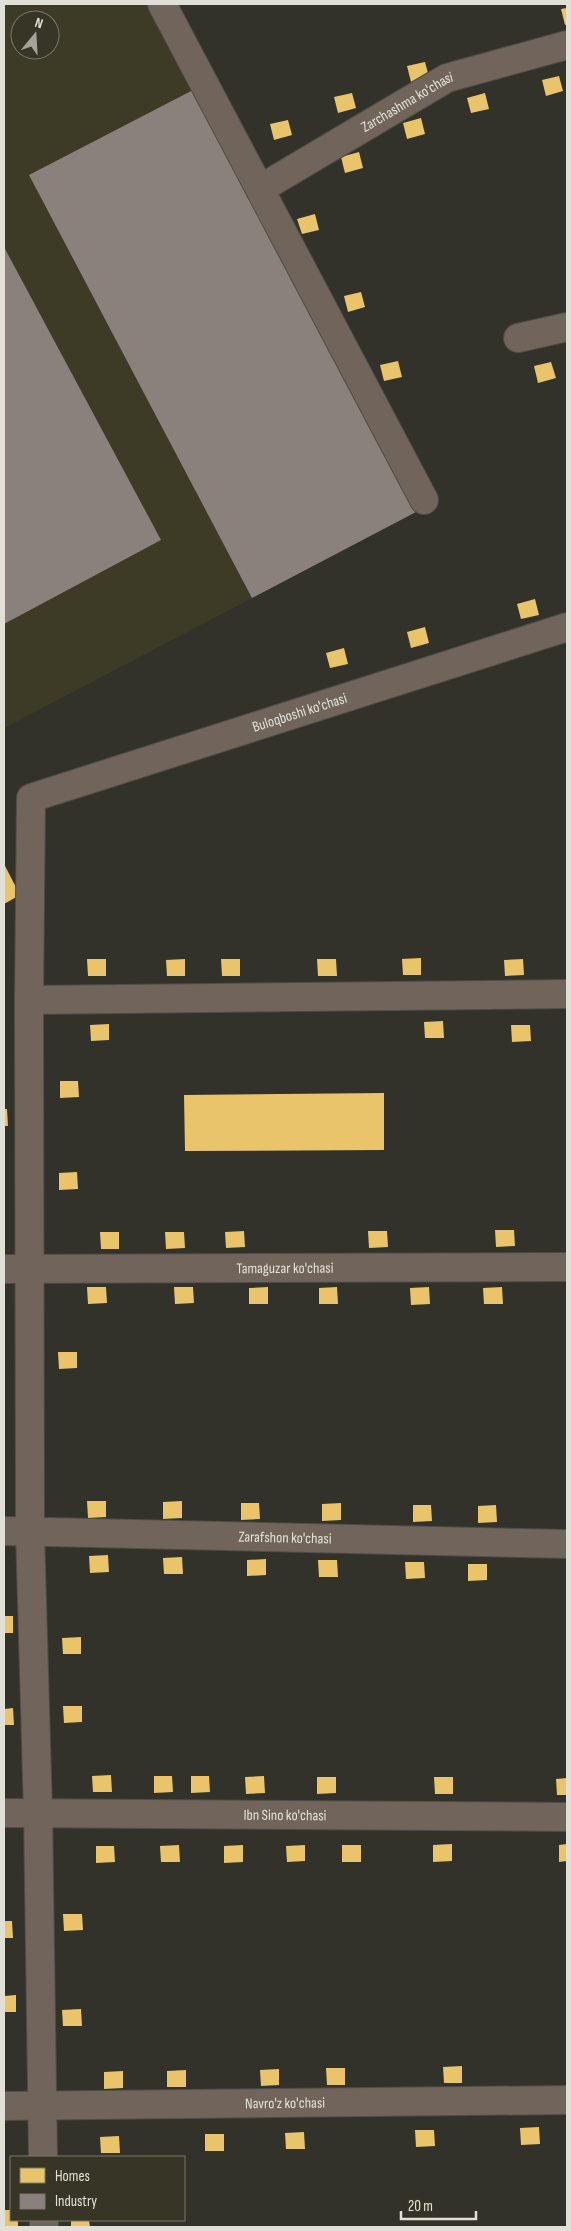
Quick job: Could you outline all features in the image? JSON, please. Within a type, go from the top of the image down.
[{"type":"street","points":[[162,4],[424,500]]},
{"type":"street","name":"Zarchashma ko'chasi","points":[[260,189],[446,78],[567,45]]},
{"type":"street","points":[[518,338],[567,327]]},
{"type":"street","name":"Buloqboshi ko'chasi","points":[[29,1000],[31,798],[567,627]]},
{"type":"street","points":[[43,2156],[38,1812],[17,1531],[17,1269],[29,1000],[567,994]]},
{"type":"street","name":"Tamaguzar ko'chasi","points":[[17,1269],[567,1267]]},
{"type":"street","name":"Zarafshon ko'chasi","points":[[17,1531],[567,1544]]},
{"type":"street","name":"Ibn Sino ko'chasi","points":[[4,1813],[567,1818]]},
{"type":"street","name":"Navro'z ko'chasi","points":[[4,2106],[567,2100]]},
{"type":"shaded area","points":[[4,4],[147,4],[416,512],[4,728]]},
{"type":"building: Homes","points":[[567,8],[567,24],[565,25],[561,9]]},
{"type":"building: Homes","points":[[425,62],[429,77],[411,82],[407,66]]},
{"type":"building: Homes","points":[[559,76],[563,91],[546,96],[542,80]]},
{"type":"building: Homes","points":[[352,93],[356,108],[338,113],[334,97]]},
{"type":"building: Homes","points":[[485,93],[489,109],[471,113],[467,98]]},
{"type":"building: Homes","points":[[421,118],[425,134],[407,139],[403,123]]},
{"type":"building: Homes","points":[[288,120],[292,135],[274,140],[270,124]]},
{"type":"building: Homes","points":[[359,152],[363,168],[345,173],[341,157]]},
{"type":"building: Homes","points":[[315,214],[319,230],[302,234],[297,219]]},
{"type":"building: Homes","points":[[361,292],[365,307],[348,312],[344,296]]},
{"type":"building: Homes","points":[[398,361],[402,377],[384,381],[380,365]]},
{"type":"building: Homes","points":[[551,362],[556,378],[538,383],[534,366]]},
{"type":"building: Homes","points":[[535,599],[539,615],[521,619],[517,604]]},
{"type":"building: Homes","points":[[425,627],[429,643],[411,648],[407,632]]},
{"type":"building: Homes","points":[[344,648],[348,664],[330,668],[326,653]]},
{"type":"building: Homes","points":[[4,864],[20,895],[4,904]]},
{"type":"building: Homes","points":[[421,958],[421,975],[403,975],[402,959]]},
{"type":"building: Homes","points":[[87,959],[106,959],[106,976],[88,976]]},
{"type":"building: Homes","points":[[185,959],[185,976],[167,976],[166,960]]},
{"type":"building: Homes","points":[[221,959],[240,959],[240,976],[222,976]]},
{"type":"building: Homes","points":[[317,959],[336,959],[337,976],[318,976]]},
{"type":"building: Homes","points":[[523,959],[524,975],[505,976],[504,960]]},
{"type":"building: Homes","points":[[443,1021],[444,1038],[425,1038],[424,1022]]},
{"type":"building: Homes","points":[[109,1024],[109,1040],[91,1041],[90,1025]]},
{"type":"building: Homes","points":[[511,1025],[530,1025],[531,1041],[512,1042]]},
{"type":"building: Homes","points":[[60,1081],[78,1081],[79,1097],[60,1098]]},
{"type":"building: Homes","points":[[384,1093],[384,1150],[185,1151],[184,1095]]},
{"type":"building: Homes","points":[[4,1109],[7,1109],[8,1126],[4,1126]]},
{"type":"building: Homes","points":[[77,1172],[78,1189],[59,1190],[59,1173]]},
{"type":"building: Homes","points":[[495,1230],[514,1230],[515,1246],[496,1247]]},
{"type":"building: Homes","points":[[244,1231],[245,1247],[226,1248],[225,1232]]},
{"type":"building: Homes","points":[[368,1231],[387,1231],[388,1247],[369,1248]]},
{"type":"building: Homes","points":[[100,1232],[119,1232],[119,1249],[101,1249]]},
{"type":"building: Homes","points":[[165,1232],[184,1232],[185,1248],[166,1249]]},
{"type":"building: Homes","points":[[87,1287],[106,1287],[107,1303],[88,1304]]},
{"type":"building: Homes","points":[[174,1287],[193,1287],[194,1303],[175,1304]]},
{"type":"building: Homes","points":[[268,1287],[268,1304],[249,1304],[249,1288]]},
{"type":"building: Homes","points":[[337,1287],[338,1304],[319,1304],[319,1288]]},
{"type":"building: Homes","points":[[429,1287],[430,1304],[411,1305],[410,1288]]},
{"type":"building: Homes","points":[[502,1287],[503,1304],[484,1304],[483,1288]]},
{"type":"building: Homes","points":[[58,1352],[77,1352],[77,1368],[59,1369]]},
{"type":"building: Homes","points":[[87,1501],[106,1501],[106,1517],[88,1518]]},
{"type":"building: Homes","points":[[182,1501],[182,1518],[163,1519],[163,1502]]},
{"type":"building: Homes","points":[[241,1503],[259,1503],[260,1519],[241,1520]]},
{"type":"building: Homes","points":[[341,1503],[341,1520],[322,1521],[322,1504]]},
{"type":"building: Homes","points":[[413,1505],[431,1505],[432,1521],[413,1522]]},
{"type":"building: Homes","points":[[496,1505],[497,1522],[478,1523],[478,1506]]},
{"type":"building: Homes","points":[[108,1555],[109,1572],[90,1573],[89,1556]]},
{"type":"building: Homes","points":[[182,1557],[183,1574],[164,1574],[163,1558]]},
{"type":"building: Homes","points":[[266,1559],[266,1575],[247,1576],[247,1560]]},
{"type":"building: Homes","points":[[318,1560],[337,1560],[338,1577],[319,1577]]},
{"type":"building: Homes","points":[[405,1562],[424,1562],[425,1578],[406,1579]]},
{"type":"building: Homes","points":[[468,1564],[487,1564],[487,1580],[468,1581]]},
{"type":"building: Homes","points":[[4,1616],[13,1616],[13,1633],[4,1633]]},
{"type":"building: Homes","points":[[81,1637],[81,1654],[63,1654],[62,1638]]},
{"type":"building: Homes","points":[[63,1706],[82,1706],[82,1722],[64,1723]]},
{"type":"building: Homes","points":[[13,1708],[14,1725],[4,1725],[4,1709]]},
{"type":"building: Homes","points":[[111,1775],[112,1792],[93,1792],[92,1776]]},
{"type":"building: Homes","points":[[154,1776],[172,1776],[173,1792],[154,1793]]},
{"type":"building: Homes","points":[[191,1776],[209,1776],[210,1792],[191,1793]]},
{"type":"building: Homes","points":[[264,1776],[265,1793],[246,1794],[245,1777]]},
{"type":"building: Homes","points":[[317,1777],[336,1777],[336,1793],[317,1794]]},
{"type":"building: Homes","points":[[434,1777],[453,1777],[453,1794],[435,1794]]},
{"type":"building: Homes","points":[[567,1778],[567,1795],[557,1795],[556,1779]]},
{"type":"building: Homes","points":[[452,1844],[452,1861],[433,1862],[433,1845]]},
{"type":"building: Homes","points":[[567,1844],[567,1861],[559,1862],[559,1845]]},
{"type":"building: Homes","points":[[179,1845],[180,1862],[161,1862],[160,1846]]},
{"type":"building: Homes","points":[[243,1845],[243,1862],[224,1863],[224,1846]]},
{"type":"building: Homes","points":[[305,1845],[305,1861],[287,1862],[286,1846]]},
{"type":"building: Homes","points":[[342,1845],[361,1845],[361,1862],[342,1862]]},
{"type":"building: Homes","points":[[96,1846],[114,1846],[115,1862],[96,1863]]},
{"type":"building: Homes","points":[[63,1914],[82,1914],[83,1930],[64,1931]]},
{"type":"building: Homes","points":[[4,1921],[12,1921],[13,1938],[4,1938]]},
{"type":"building: Homes","points":[[16,1995],[16,2012],[4,2012],[4,1996]]},
{"type":"building: Homes","points":[[81,2009],[82,2026],[63,2026],[62,2010]]},
{"type":"building: Homes","points":[[462,2066],[462,2083],[444,2083],[443,2067]]},
{"type":"building: Homes","points":[[326,2068],[345,2068],[345,2085],[327,2085]]},
{"type":"building: Homes","points":[[279,2069],[279,2085],[261,2086],[260,2070]]},
{"type":"building: Homes","points":[[186,2070],[186,2087],[167,2087],[167,2071]]},
{"type":"building: Homes","points":[[123,2071],[123,2088],[104,2089],[104,2072]]},
{"type":"building: Homes","points":[[539,2127],[540,2144],[521,2145],[520,2128]]},
{"type":"building: Homes","points":[[415,2130],[434,2130],[435,2146],[416,2147]]},
{"type":"building: Homes","points":[[304,2132],[305,2149],[286,2149],[285,2133]]},
{"type":"building: Homes","points":[[205,2134],[224,2134],[224,2151],[205,2151]]},
{"type":"building: Homes","points":[[119,2136],[120,2153],[101,2153],[100,2137]]},
{"type":"building: Homes","points":[[4,2210],[10,2210],[10,2221],[18,2221],[18,2226],[4,2227]]},
{"type":"building: Homes","points":[[71,2221],[89,2221],[90,2227],[71,2227]]},
{"type":"building: Industry","points":[[193,90],[416,512],[252,598],[29,175]]},
{"type":"building: Industry","points":[[4,247],[161,540],[4,624]]}]
